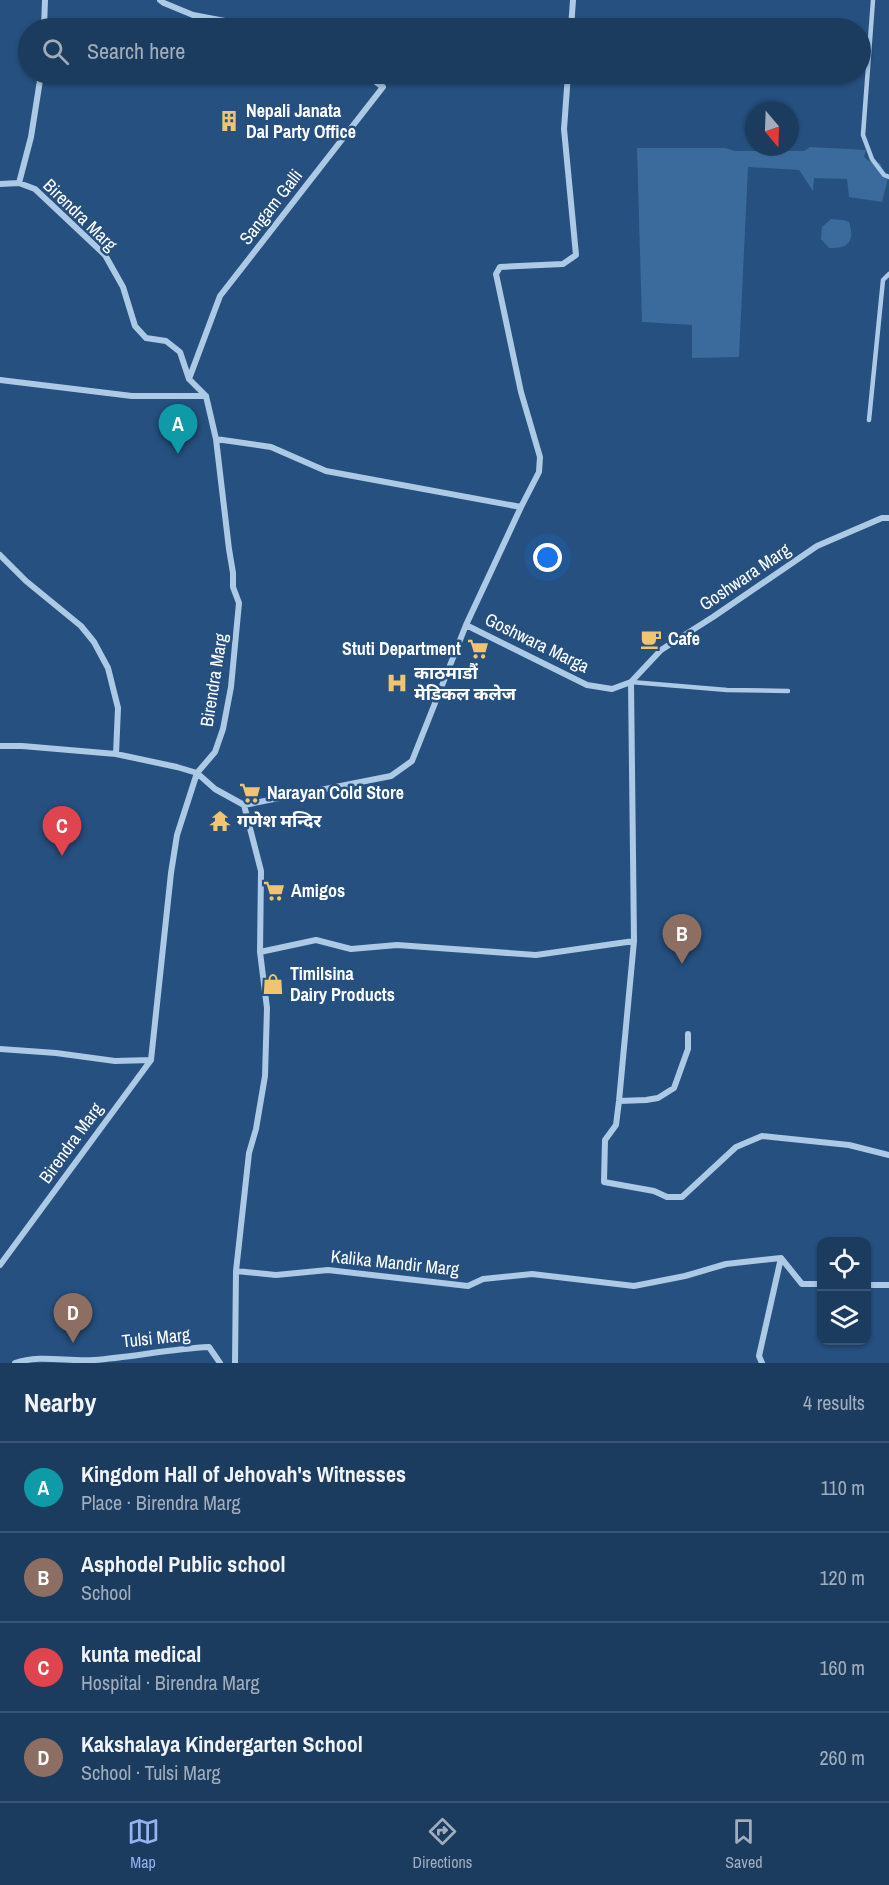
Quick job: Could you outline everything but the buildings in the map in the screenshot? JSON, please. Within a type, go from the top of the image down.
[{"type":"street","points":[[44,18],[45,0]]},
{"type":"street","points":[[160,0],[193,15],[209,18]]},
{"type":"street","points":[[572,18],[573,0]]},
{"type":"street","points":[[19,183],[31,137],[39,84]]},
{"type":"street","name":"Sangam Galli","points":[[189,379],[220,296],[383,87],[378,84]]},
{"type":"street","points":[[0,746],[116,754],[197,773],[215,789],[244,805],[391,776],[412,761],[466,625],[539,472],[540,457],[521,392],[496,274],[500,267],[563,264],[576,255],[564,129],[567,84]]},
{"type":"street","name":"Birendra Marg","points":[[0,184],[19,183],[35,189],[105,255],[123,287],[135,326],[146,338],[166,341],[180,352],[189,379],[207,396],[216,440],[233,587],[239,603],[231,687],[223,729],[214,752],[197,773],[177,835],[151,1060],[0,1265]]},
{"type":"street","points":[[0,380],[132,396],[207,396]]},
{"type":"street","points":[[216,440],[272,447],[326,471],[521,507]]},
{"type":"street","name":"Goshwara Marg","points":[[631,682],[661,650],[817,546],[882,518],[889,518]]},
{"type":"street","points":[[0,555],[26,581],[81,626],[94,642],[108,668],[118,708],[116,754]]},
{"type":"street","name":"Goshwara Marga","points":[[466,625],[587,685],[612,689],[631,682]]},
{"type":"street","points":[[631,682],[634,941],[619,1101],[616,1125],[605,1140],[604,1182],[654,1191],[667,1197],[682,1197],[736,1147],[762,1136],[849,1145],[889,1155]]},
{"type":"street","points":[[235,1363],[236,1271],[249,1153],[256,1129],[265,1076],[267,1008],[260,952],[261,871],[244,805]]},
{"type":"street","points":[[260,952],[316,940],[351,948],[397,945],[536,955],[634,941]]},
{"type":"street","points":[[619,1101],[658,1098],[674,1088],[688,1049],[688,1034]]},
{"type":"street","points":[[0,1049],[56,1053],[115,1061],[151,1060]]},
{"type":"street","points":[[781,1258],[802,1284],[817,1284]]},
{"type":"street","points":[[762,1363],[759,1356],[781,1258]]},
{"type":"street","name":"Kalika Mandir Marg","points":[[236,1271],[276,1275],[328,1270],[468,1286],[483,1279],[532,1275],[634,1286],[726,1264],[781,1258]]},
{"type":"street","points":[[871,1285],[889,1285]]},
{"type":"street","name":"Tulsi Marg","points":[[15,1363],[27,1359],[92,1360],[209,1347],[220,1363]]},
{"type":"lane","points":[[871,27],[873,0]]},
{"type":"lane","points":[[867,84],[863,135],[872,159],[884,175],[889,177]]},
{"type":"lane","points":[[869,420],[883,280],[889,274]]},
{"type":"lane","points":[[631,682],[727,690],[788,691]]},
{"type":"shaded area","points":[[810,147],[866,150],[864,157],[869,161],[880,163],[888,178],[882,202],[849,197],[847,179],[814,178],[813,191],[799,170],[748,167],[739,357],[692,358],[692,325],[642,322],[637,148],[725,148],[745,151],[745,156],[799,156],[799,151]]},
{"type":"shaded area","points":[[831,219],[849,222],[851,239],[846,245],[829,248],[821,239],[822,227]]},
{"type":"place","name":"Nepali Janata Dal Party Office","points":[[229,121]]},
{"type":"place","name":"Kingdom Hall of Jehovah's Witnesses","points":[[178,454]]},
{"type":"place","name":"Cafe","points":[[651,639]]},
{"type":"place","name":"Stuti Department","points":[[478,649]]},
{"type":"place","name":"काठमाडौं मेडिकल कलेज","points":[[397,683]]},
{"type":"place","name":"Narayan Cold Store","points":[[250,793]]},
{"type":"place","name":"गणेश मन्दिर","points":[[220,821]]},
{"type":"place","name":"kunta medical","points":[[62,856]]},
{"type":"place","name":"Amigos","points":[[274,891]]},
{"type":"place","name":"Asphodel Public school","points":[[682,964]]},
{"type":"place","name":"Timilsina Dairy Products","points":[[273,984]]},
{"type":"place","name":"Kakshalaya Kindergarten School","points":[[73,1343]]}]
